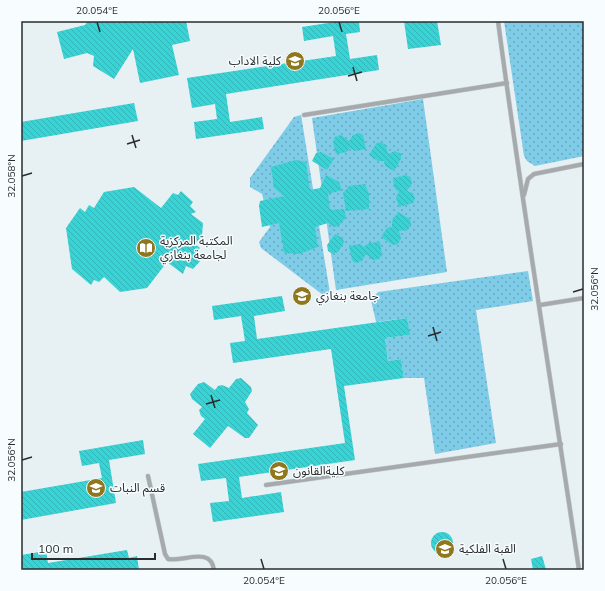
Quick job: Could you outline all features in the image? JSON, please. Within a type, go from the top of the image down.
[{"type":"lane","points":[[498,21],[518,174],[524,200],[580,570]]},
{"type":"lane","points":[[304,115],[506,83]]},
{"type":"lane","points":[[524,200],[525,187],[528,179],[534,174],[584,164]]},
{"type":"lane","points":[[540,305],[584,298]]},
{"type":"lane","points":[[266,485],[561,444]]},
{"type":"lane","points":[[148,476],[165,554],[168,558],[174,560],[201,555],[209,558],[213,564],[214,570]]},
{"type":"shaded area","points":[[504,21],[584,21],[584,156],[535,166],[527,161],[524,156]]},
{"type":"shaded area","points":[[423,99],[447,272],[336,290],[312,118]]},
{"type":"shaded area","points":[[301,115],[330,293],[323,295],[261,248],[259,242],[270,227],[262,194],[250,187],[250,178],[294,117]]},
{"type":"shaded area","points":[[528,271],[533,301],[476,310],[496,443],[435,454],[424,378],[404,378],[401,359],[388,361],[385,338],[409,335],[407,318],[376,322],[371,300],[378,292]]},
{"type":"building","points":[[88,21],[186,21],[190,41],[172,45],[179,75],[140,83],[133,49],[114,79],[93,66],[94,56],[87,53],[64,59],[57,32],[85,25]]},
{"type":"building","points":[[341,21],[359,21],[360,32],[346,34],[350,59],[377,55],[379,70],[226,94],[230,122],[262,117],[264,129],[196,139],[194,122],[217,119],[215,104],[192,108],[187,78],[336,56],[333,36],[304,41],[302,27]]},
{"type":"building","points":[[404,21],[437,21],[441,45],[408,49]]},
{"type":"building","points":[[134,103],[138,121],[21,141],[21,122]]},
{"type":"building","points":[[359,133],[363,135],[366,149],[355,151],[350,148],[347,152],[336,154],[333,142],[335,137],[341,135],[349,141],[353,135]]},
{"type":"building","points":[[380,142],[386,145],[388,154],[395,151],[401,154],[401,159],[394,171],[385,166],[384,161],[378,161],[369,155],[376,144]]},
{"type":"building","points":[[321,152],[334,159],[327,170],[312,161],[316,153]]},
{"type":"building","points":[[296,160],[306,162],[310,190],[320,188],[326,175],[339,182],[342,190],[328,194],[330,210],[344,209],[346,217],[339,226],[334,227],[328,223],[315,227],[318,247],[299,254],[284,253],[279,223],[262,227],[259,206],[260,201],[284,196],[274,188],[271,167]]},
{"type":"building","points":[[406,175],[410,177],[412,183],[407,191],[413,193],[415,199],[413,203],[399,207],[396,197],[399,192],[395,189],[393,180],[394,178]]},
{"type":"building","points":[[365,184],[369,194],[369,209],[346,211],[343,193],[349,186]]},
{"type":"building","points":[[134,187],[161,208],[173,193],[178,195],[181,191],[193,202],[190,206],[196,212],[191,214],[203,223],[202,236],[195,244],[200,248],[194,255],[201,260],[193,269],[186,266],[183,274],[167,262],[147,288],[120,292],[104,277],[99,282],[94,280],[91,285],[72,269],[66,228],[80,208],[85,212],[89,205],[94,208],[104,192]]},
{"type":"building","points":[[398,212],[410,219],[411,224],[408,230],[399,231],[401,238],[398,244],[393,245],[381,237],[387,228],[392,227],[392,221]]},
{"type":"building","points":[[335,234],[343,239],[344,243],[338,252],[333,254],[328,251],[327,245]]},
{"type":"building","points":[[380,242],[382,255],[379,259],[373,260],[366,254],[362,261],[355,263],[352,260],[349,246],[360,244],[364,247],[369,243]]},
{"type":"building","points":[[282,296],[285,311],[254,316],[257,339],[407,318],[410,335],[385,338],[388,361],[401,359],[404,378],[344,386],[355,460],[239,477],[242,498],[281,492],[284,512],[213,522],[210,503],[229,501],[226,478],[201,481],[198,464],[345,443],[331,349],[233,363],[230,343],[245,341],[241,316],[214,320],[212,306]]},
{"type":"building","points":[[241,378],[251,387],[252,391],[245,402],[249,409],[247,413],[258,425],[249,438],[245,438],[228,426],[210,448],[193,434],[205,419],[201,416],[199,410],[202,407],[192,399],[190,394],[198,384],[204,382],[215,390],[218,386],[222,385],[229,388],[236,379]]},
{"type":"building","points":[[143,440],[145,454],[109,460],[116,503],[21,520],[21,492],[102,478],[99,463],[82,466],[79,451]]},
{"type":"building","points":[[442,532],[450,535],[453,543],[450,551],[442,554],[434,551],[431,543],[434,535]]},
{"type":"building","points":[[127,550],[129,558],[137,556],[139,570],[21,570],[21,555],[46,551],[48,563]]},
{"type":"building","points":[[542,556],[546,569],[533,570],[531,559]]},
{"type":"place","name":"كلية الاداب","points":[[295,61]]},
{"type":"place","name":"المكتبة المركزية لجامعة بنغازي","points":[[146,248]]},
{"type":"place","name":"جامعة بنغازي","points":[[302,296]]},
{"type":"place","name":"كليةالقانون","points":[[279,471]]},
{"type":"place","name":"قسم النبات","points":[[96,488]]},
{"type":"place","name":"القبة الفلكية","points":[[445,549]]}]
